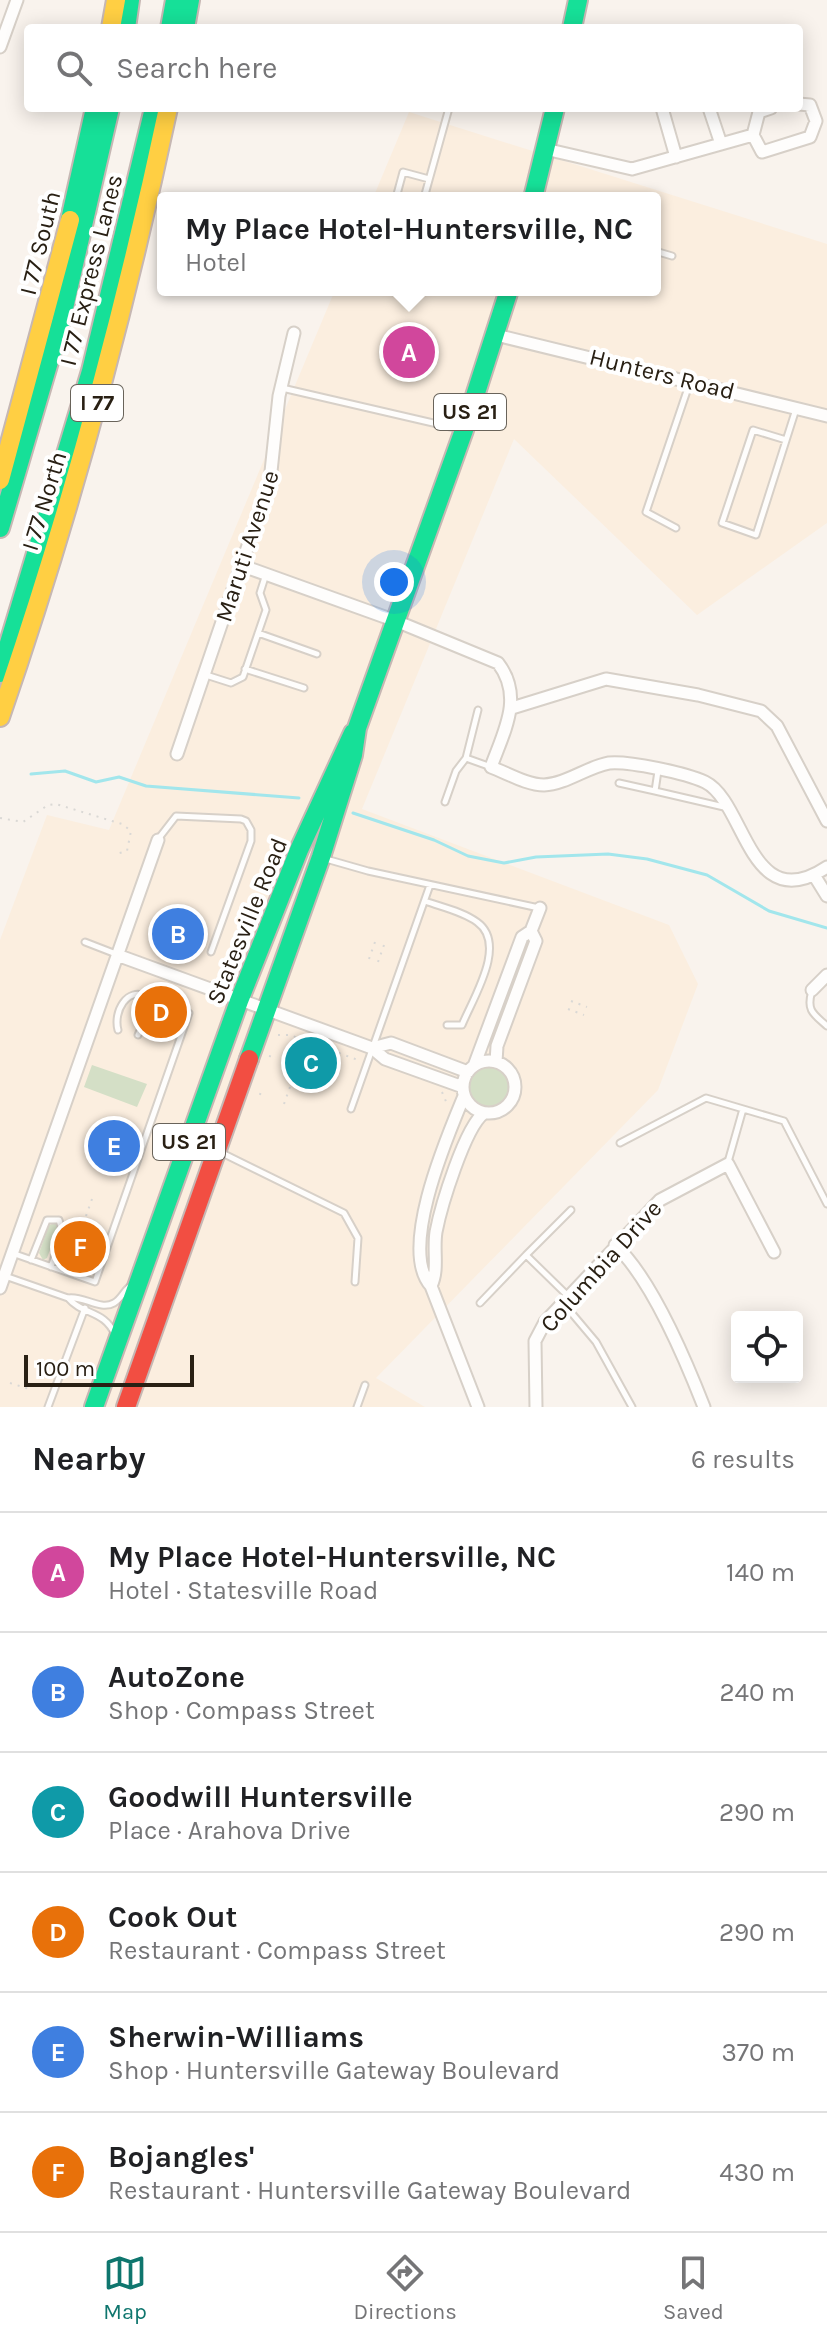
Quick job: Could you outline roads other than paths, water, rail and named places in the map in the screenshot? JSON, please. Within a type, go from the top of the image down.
[{"type":"main road","points":[[112,24],[116,0]]},
{"type":"main road","points":[[127,24],[130,0]]},
{"type":"main road","points":[[171,24],[175,0]]},
{"type":"main road","points":[[186,24],[190,0]]},
{"type":"main road","points":[[573,24],[578,0]]},
{"type":"main road","name":"I 77 South","points":[[0,480],[47,317],[94,112]]},
{"type":"main road","name":"I 77 Express Lanes","points":[[0,528],[61,321],[109,112]]},
{"type":"main road","name":"I 77 Express Lanes","points":[[0,673],[91,371],[153,112]]},
{"type":"main road","name":"I 77 North","points":[[0,717],[83,455],[126,295],[167,112]]},
{"type":"main road","points":[[534,192],[554,112]]},
{"type":"main road","name":"Statesville Road","points":[[126,1407],[321,857],[353,755],[357,728],[464,430],[507,296]]},
{"type":"main road","name":"Statesville Road","points":[[99,1403],[239,1001],[342,751],[357,728]]},
{"type":"street","points":[[0,47],[17,0]]},
{"type":"street","points":[[759,112],[753,135],[762,152],[810,137],[816,121],[810,105],[803,104]]},
{"type":"street","points":[[663,112],[676,157]]},
{"type":"street","points":[[710,112],[721,144]]},
{"type":"street","points":[[545,149],[632,169],[753,135]]},
{"type":"street","name":"Maruti Avenue","points":[[177,754],[274,467],[281,388],[294,333]]},
{"type":"street","name":"Hunters Road","points":[[496,335],[827,416]]},
{"type":"street","points":[[243,566],[396,621],[498,663],[508,676],[513,694],[512,708],[491,767],[544,785],[608,763],[704,782],[716,789],[758,862],[787,878],[814,875],[827,867]]},
{"type":"street","points":[[512,708],[606,679],[698,695],[761,711],[777,726],[827,821]]},
{"type":"street","points":[[0,1288],[158,840]]},
{"type":"street","points":[[814,875],[827,896]]},
{"type":"street","points":[[476,1406],[431,1286],[422,1277],[421,1227],[427,1200],[471,1069],[522,937],[531,931],[540,908]]},
{"type":"street","points":[[431,1286],[437,1275],[436,1233],[473,1125],[484,1113],[502,1110],[513,1096],[513,1079],[496,1062],[497,1046],[536,941],[531,931]]},
{"type":"street","points":[[117,955],[372,1048],[385,1059],[464,1092],[473,1107],[484,1113]]},
{"type":"street","points":[[812,990],[827,975]]},
{"type":"street","points":[[372,1048],[391,1043],[471,1069],[496,1062]]},
{"type":"street","points":[[728,1164],[774,1252]]},
{"type":"street","name":"Columbia Drive","points":[[536,1407],[535,1341],[545,1322],[615,1245],[666,1195],[728,1164]]},
{"type":"street","points":[[615,1245],[641,1278],[677,1346],[704,1407]]},
{"type":"lane","points":[[426,192],[448,112]]},
{"type":"lane","points":[[398,192],[403,172],[429,179]]},
{"type":"lane","points":[[661,253],[672,256]]},
{"type":"lane","points":[[676,528],[646,512],[691,381]]},
{"type":"lane","points":[[281,388],[464,430]]},
{"type":"lane","points":[[786,440],[753,430],[722,523],[756,535],[786,440],[796,408]]},
{"type":"lane","points":[[205,675],[236,683],[245,669],[266,610],[260,593],[266,574]]},
{"type":"lane","points":[[258,633],[317,654]]},
{"type":"lane","points":[[245,669],[304,688]]},
{"type":"lane","points":[[445,802],[456,771],[466,758],[478,710]]},
{"type":"lane","points":[[466,758],[491,767]]},
{"type":"lane","points":[[655,791],[658,771]]},
{"type":"lane","points":[[619,783],[727,808]]},
{"type":"lane","points":[[158,840],[162,830],[176,816],[241,819],[251,830],[211,952]]},
{"type":"lane","points":[[321,857],[430,885],[540,908]]},
{"type":"lane","points":[[351,1109],[430,885]]},
{"type":"lane","points":[[425,901],[479,923],[490,941],[489,955],[462,1025],[447,1025]]},
{"type":"lane","points":[[85,942],[117,955]]},
{"type":"lane","points":[[812,990],[808,1003],[811,1013],[827,1026]]},
{"type":"lane","points":[[118,1030],[116,1021],[122,1004],[130,995],[139,993],[147,997],[151,1007],[138,1035]]},
{"type":"lane","points":[[12,1253],[95,1282],[189,1013]]},
{"type":"lane","points":[[620,1143],[706,1098],[784,1121],[827,1204]]},
{"type":"lane","points":[[728,1164],[743,1109]]},
{"type":"lane","points":[[215,1150],[344,1213],[358,1238],[355,1282]]},
{"type":"lane","points":[[480,1303],[571,1210]]},
{"type":"lane","points":[[31,1260],[47,1220],[54,1218],[63,1227],[51,1267]]},
{"type":"lane","points":[[526,1255],[566,1300],[596,1342],[632,1407]]},
{"type":"lane","points":[[4,1275],[68,1298],[109,1322],[118,1342]]},
{"type":"lane","points":[[68,1298],[110,1304],[127,1287],[139,1282]]},
{"type":"lane","points":[[48,1407],[85,1308]]},
{"type":"lane","points":[[357,1407],[365,1385]]},
{"type":"waterway","points":[[31,774],[65,771],[96,782],[119,777],[146,786],[299,798]]},
{"type":"waterway","points":[[353,813],[434,840],[468,856],[504,863],[536,857],[608,854],[647,859],[707,875],[769,911],[827,928]]},
{"type":"place","name":"My Place Hotel-Huntersville, NC","points":[[409,352]]},
{"type":"place","name":"AutoZone","points":[[178,934]]},
{"type":"place","name":"Cook Out","points":[[161,1012]]},
{"type":"place","name":"Goodwill Huntersville","points":[[311,1063]]},
{"type":"place","name":"Sherwin-Williams","points":[[114,1146]]},
{"type":"place","name":"Bojangles'","points":[[80,1247]]}]
